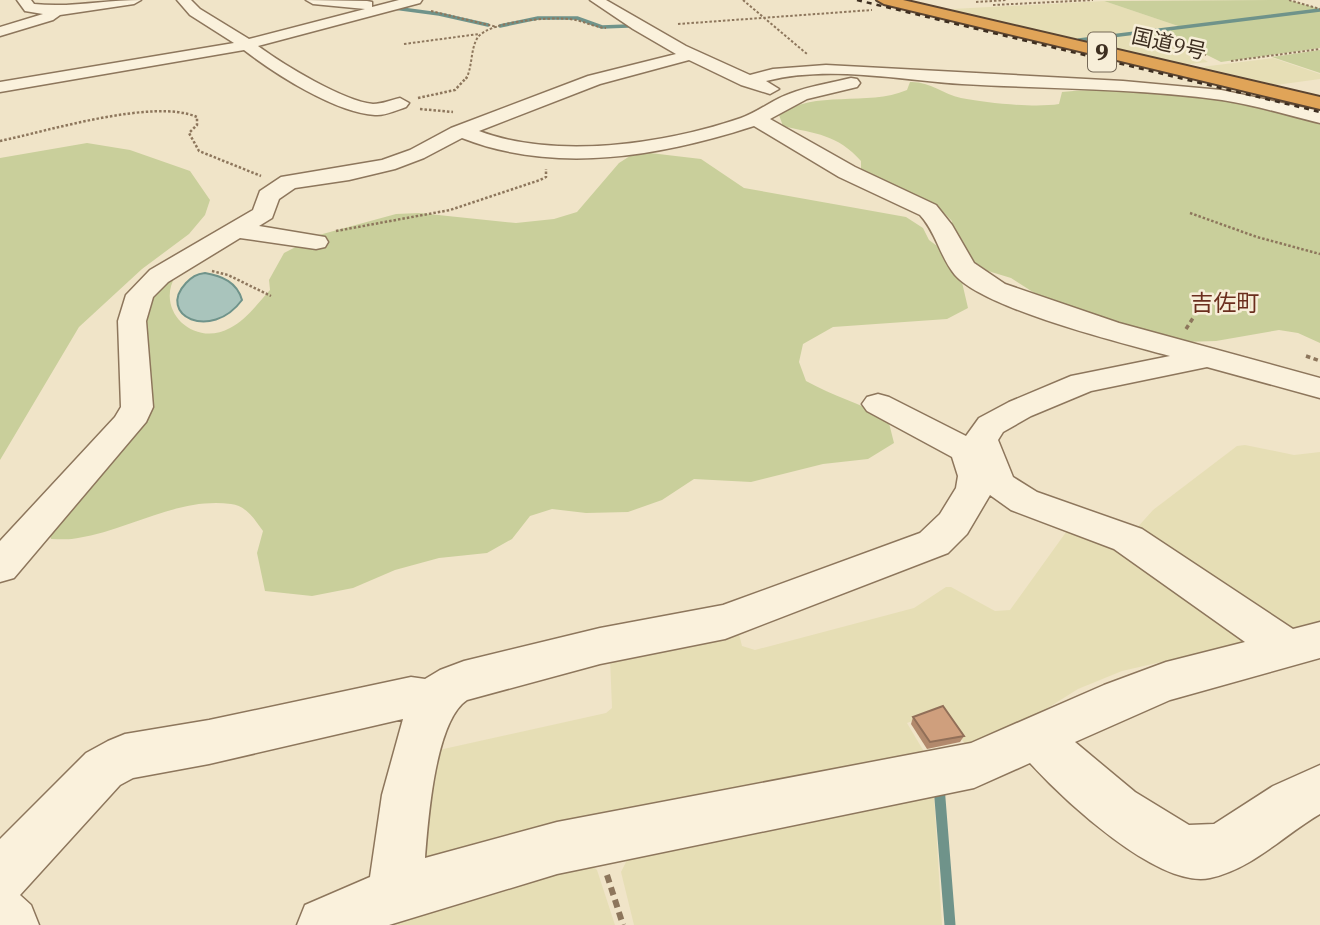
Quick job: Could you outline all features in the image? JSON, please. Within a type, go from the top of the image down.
[{"type":"highway","name":"国道9号","points":[[884,0],[1320,103]]},
{"type":"street","points":[[18,7],[57,11],[134,0]]},
{"type":"street","points":[[184,0],[195,12],[268,61],[348,105],[370,110],[394,105]]},
{"type":"street","points":[[313,0],[363,4],[375,10]]},
{"type":"street","points":[[0,88],[105,68],[201,55],[415,0]]},
{"type":"street","points":[[597,0],[636,26],[690,55],[747,80],[796,97]]},
{"type":"street","points":[[0,32],[48,17],[57,11]]},
{"type":"street","points":[[0,567],[129,422],[137,407],[132,321],[135,309],[148,285],[264,213],[268,196],[293,181],[349,174],[388,164],[463,131],[601,78],[690,55]]},
{"type":"street","points":[[747,80],[787,72],[832,70],[1067,82],[1247,99],[1320,117]]},
{"type":"street","points":[[463,131],[553,160],[647,146],[756,119],[796,97],[881,73]]},
{"type":"street","points":[[756,119],[847,172],[928,210],[938,218],[967,272],[979,281],[1021,301],[1206,359],[1320,388]]},
{"type":"street","points":[[237,230],[315,242]]},
{"type":"street","points":[[397,893],[397,852],[418,748],[435,701],[447,688],[464,680],[600,646],[725,622],[934,543],[948,533],[975,488],[974,449],[991,425],[1071,386],[1206,359]]},
{"type":"street","points":[[878,404],[974,449],[993,477],[1024,501],[1128,539],[1304,645]]},
{"type":"street","points":[[325,925],[397,893],[487,866],[604,839],[974,765],[1143,690],[1304,645]]},
{"type":"street","points":[[0,877],[103,769],[125,757],[209,742],[411,697],[435,701]]},
{"type":"street","points":[[1037,738],[1072,775],[1104,801],[1162,838],[1197,853],[1209,852],[1248,832],[1286,804],[1320,789]]},
{"type":"street","points":[[0,914],[10,925]]},
{"type":"path","points":[[743,0],[806,53],[832,70]]},
{"type":"path","points":[[922,9],[1093,0]]},
{"type":"path","points":[[1289,0],[1320,9]]},
{"type":"path","points":[[392,6],[452,15],[498,27]]},
{"type":"path","points":[[404,44],[481,34]]},
{"type":"path","points":[[1167,41],[1209,58]]},
{"type":"path","points":[[1225,62],[1320,49]]},
{"type":"path","points":[[394,105],[452,111],[462,117],[463,131]]},
{"type":"path","points":[[0,141],[112,117],[171,110],[189,111],[197,117],[197,125],[190,133],[199,151],[256,174],[293,181]]},
{"type":"path","points":[[315,242],[350,227],[387,218],[436,214],[493,198],[546,177],[553,160]]},
{"type":"path","points":[[1190,213],[1257,237],[1320,254]]},
{"type":"path","points":[[181,266],[225,273],[242,279],[251,289],[271,296]]},
{"type":"path","points":[[1306,356],[1320,361]]},
{"type":"path","points":[[604,839],[608,876],[623,925]]},
{"type":"shaded area","points":[[1104,1],[1181,27],[1128,34],[1158,45],[1182,46],[1208,62],[1182,65],[958,13],[952,9]]},
{"type":"shaded area","points":[[1273,58],[1320,74],[1320,79],[1276,85],[1201,67]]},
{"type":"shaded area","points":[[1245,445],[1294,455],[1320,452],[1320,625],[1285,630],[1135,530],[1153,510],[1237,446]]},
{"type":"shaded area","points":[[1069,528],[1126,547],[1252,641],[1122,671],[1078,689],[1019,726],[970,743],[965,744],[944,713],[939,711],[907,723],[926,755],[424,863],[434,754],[439,750],[606,713],[612,708],[610,658],[734,630],[739,634],[742,646],[755,650],[914,608],[946,587],[951,587],[995,611],[1010,610]]},
{"type":"shaded area","points":[[934,795],[942,925],[634,925],[621,872],[628,858]]},
{"type":"shaded area","points":[[587,862],[597,870],[615,925],[380,925]]},
{"type":"green space","points":[[1288,0],[1320,9],[1320,48],[1221,62],[1185,44],[1142,33],[1181,27],[1104,1]]},
{"type":"green space","points":[[1320,50],[1320,73],[1272,57]]},
{"type":"green space","points":[[910,82],[961,98],[1024,105],[1059,104],[1062,92],[1083,90],[1125,89],[1189,93],[1242,101],[1320,123],[1320,343],[1298,333],[1279,330],[1216,341],[1183,342],[1082,314],[1036,294],[1011,278],[988,271],[973,261],[953,237],[952,221],[937,206],[861,171],[861,161],[843,145],[816,133],[783,126],[779,115],[793,107],[824,100],[891,95],[907,90]]},
{"type":"green space","points":[[87,143],[130,150],[190,171],[210,200],[205,215],[189,234],[142,269],[79,327],[0,460],[0,158]]},
{"type":"green space","points":[[650,153],[701,159],[744,188],[906,217],[923,228],[929,240],[948,254],[961,278],[968,308],[947,319],[833,327],[803,344],[799,362],[806,381],[888,419],[894,443],[868,459],[823,464],[751,482],[694,479],[662,500],[628,512],[586,513],[552,509],[530,516],[512,539],[487,553],[439,558],[395,570],[353,588],[312,596],[265,591],[257,553],[263,531],[254,518],[237,505],[192,505],[97,534],[72,539],[51,539],[45,523],[125,436],[141,304],[176,275],[170,301],[174,312],[181,322],[191,329],[216,333],[241,321],[270,290],[269,280],[284,253],[319,235],[396,214],[419,213],[516,223],[554,219],[577,212],[619,163],[630,156]]},
{"type":"water","points":[[205,273],[228,281],[242,300],[229,313],[216,320],[203,322],[182,314],[178,305],[179,295],[186,283],[194,276]]},
{"type":"building","points":[[943,706],[964,736],[930,742],[913,717]]},
{"type":"waterway","points":[[394,8],[439,14],[488,25]]},
{"type":"waterway","points":[[1079,40],[1320,10]]},
{"type":"waterway","points":[[500,26],[538,18],[577,18],[602,27],[628,26]]},
{"type":"waterway","points":[[939,786],[950,925]]},
{"type":"railway","points":[[857,0],[1320,112]]},
{"type":"district","name":"吉佐町","points":[[1225,303]]}]
